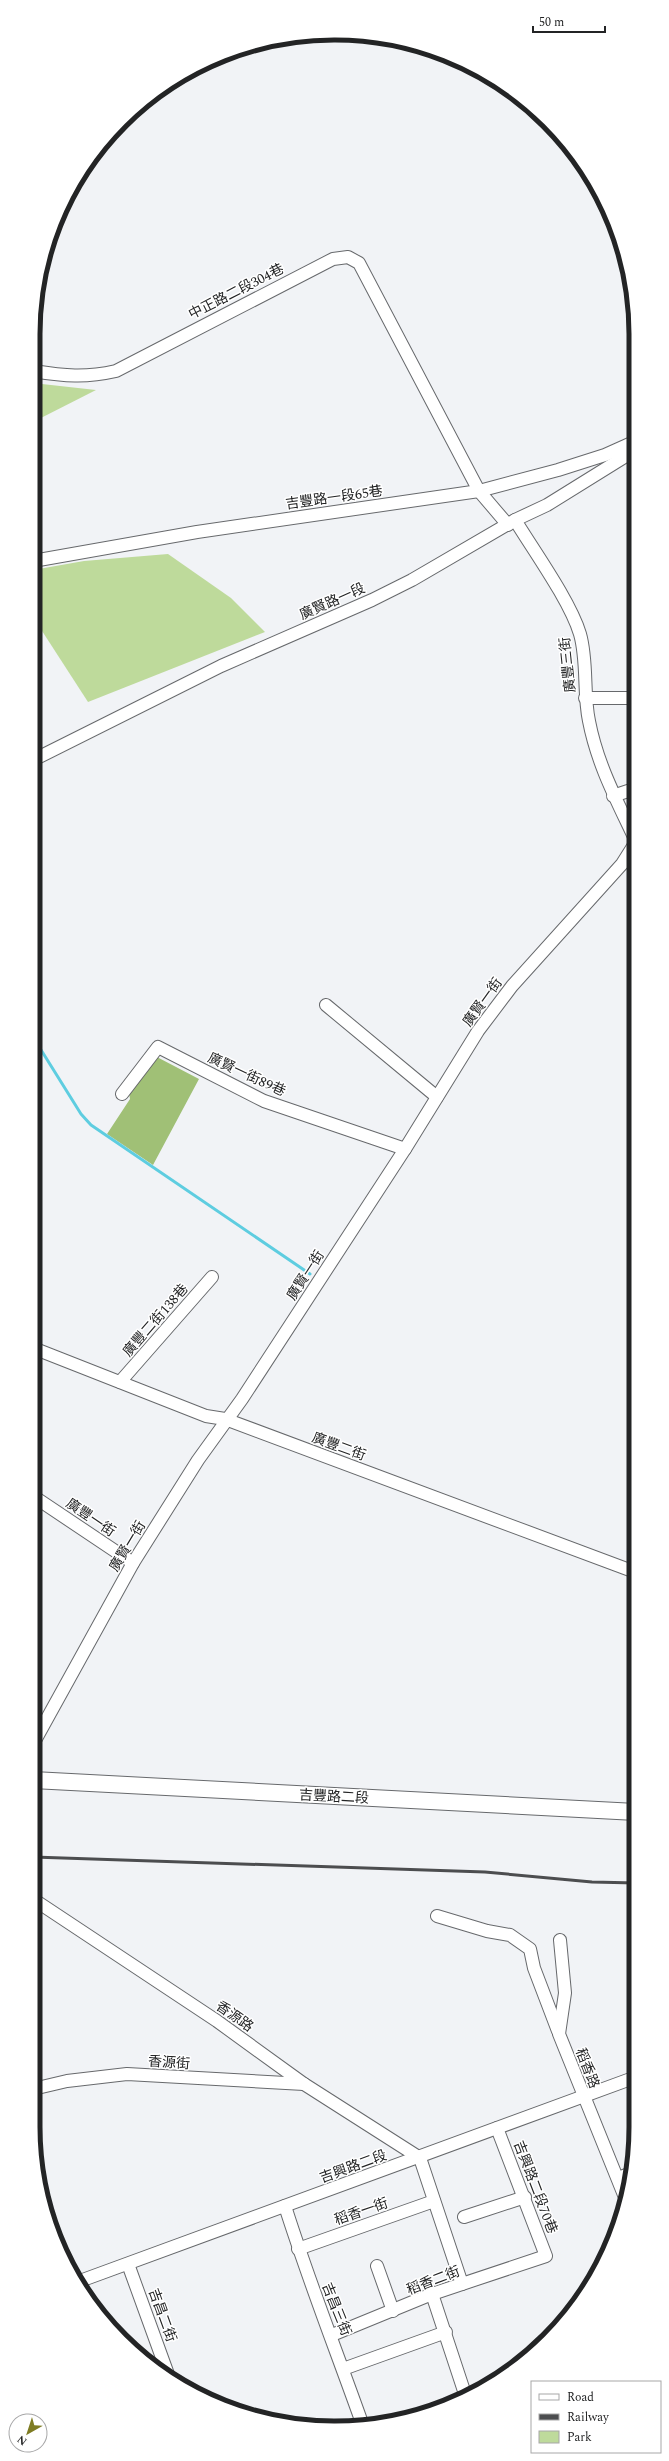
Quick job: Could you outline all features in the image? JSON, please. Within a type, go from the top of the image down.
[{"type":"main road","name":"吉豐路二段","points":[[40,1780],[629,1812]]},
{"type":"street","name":"中正路二段304巷","points":[[40,372],[61,376],[92,376],[116,371],[332,259],[348,257],[359,263],[405,350]]},
{"type":"street","name":"廣豐三街","points":[[405,350],[479,491],[512,522],[560,594],[580,634],[583,656],[585,698],[596,753],[613,796]]},
{"type":"street","name":"吉豐路一段65巷","points":[[40,560],[197,532],[479,491],[565,468],[605,455],[629,444]]},
{"type":"street","name":"廣賢路一段","points":[[40,756],[221,666],[372,600],[512,522],[547,505],[629,454]]},
{"type":"street","points":[[585,698],[629,698]]},
{"type":"street","points":[[629,791],[613,796],[629,827]]},
{"type":"street","name":"廣賢一街","points":[[40,1731],[133,1563],[225,1419],[242,1399],[405,1149],[500,1000],[622,864],[629,853]]},
{"type":"street","points":[[326,1005],[437,1097]]},
{"type":"street","name":"廣賢一街89巷","points":[[122,1094],[158,1047],[264,1102],[405,1149]]},
{"type":"street","name":"廣豐二街138巷","points":[[120,1382],[212,1277]]},
{"type":"street","name":"廣豐二街","points":[[40,1351],[206,1416],[225,1419],[629,1570]]},
{"type":"street","name":"廣豐一街","points":[[40,1501],[133,1563]]},
{"type":"street","name":"香源路","points":[[40,1904],[217,2021],[304,2084],[420,2158]]},
{"type":"street","points":[[437,1916],[487,1931],[510,1935],[530,1949],[534,1968],[559,2034]]},
{"type":"street","name":"稻香路","points":[[560,1940],[565,1993],[559,2034],[583,2097],[622,2189]]},
{"type":"street","name":"香源街","points":[[40,2087],[68,2081],[126,2074],[304,2084]]},
{"type":"street","name":"吉興路二段","points":[[83,2280],[420,2158],[629,2080]]},
{"type":"street","name":"吉興路二段70巷","points":[[497,2128],[525,2197],[546,2256]]},
{"type":"street","points":[[420,2158],[462,2284]]},
{"type":"street","points":[[618,2178],[624,2176]]},
{"type":"street","points":[[464,2217],[525,2197]]},
{"type":"street","name":"稻香一街","points":[[298,2249],[434,2201]]},
{"type":"street","name":"吉昌三街","points":[[285,2206],[298,2249],[316,2299],[332,2335],[361,2419]]},
{"type":"street","name":"稻香二街","points":[[332,2335],[432,2294],[546,2256]]},
{"type":"street","name":"吉昌二街","points":[[128,2264],[165,2367]]},
{"type":"street","points":[[377,2266],[393,2311]]},
{"type":"street","points":[[432,2294],[446,2332],[464,2391]]},
{"type":"street","points":[[343,2369],[446,2332]]},
{"type":"green space","points":[[40,384],[96,390],[40,418]]},
{"type":"green space","points":[[168,554],[231,598],[265,632],[88,702],[40,628],[40,569],[84,561]]},
{"type":"green space","points":[[155,1056],[199,1079],[153,1165],[107,1134],[130,1099],[129,1093]]},
{"type":"waterway","points":[[40,1048],[81,1114],[91,1125],[310,1274]]},
{"type":"railway","points":[[40,1857],[485,1872],[592,1882],[629,1883]]}]
